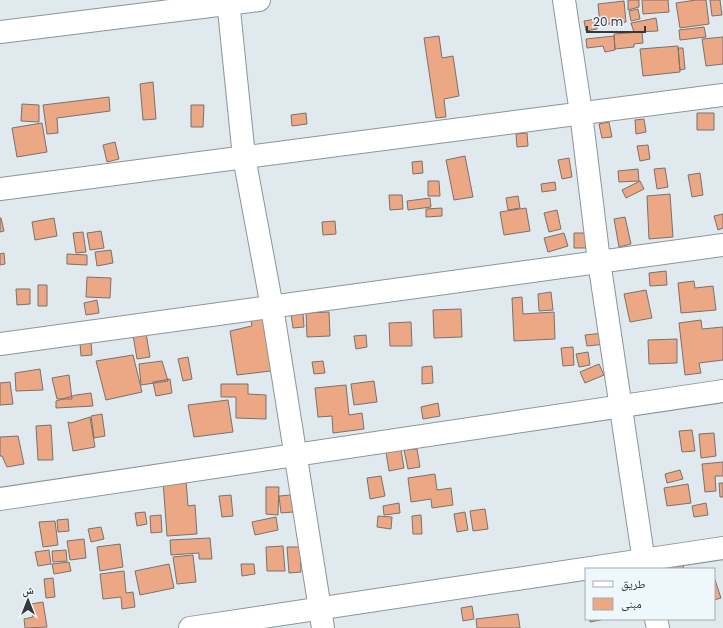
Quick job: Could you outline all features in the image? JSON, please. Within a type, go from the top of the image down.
[{"type":"street","points":[[0,32],[228,2],[259,0]]},
{"type":"street","points":[[564,0],[581,113],[599,261],[644,565]]},
{"type":"street","points":[[228,2],[244,157],[272,307],[322,618]]},
{"type":"street","points":[[0,189],[723,95]]},
{"type":"street","points":[[0,344],[723,245]]},
{"type":"street","points":[[0,499],[620,405],[723,391]]},
{"type":"street","points":[[626,568],[723,548]]},
{"type":"street","points":[[190,628],[322,618],[585,575]]},
{"type":"building","points":[[628,0],[639,0],[639,7],[628,10]]},
{"type":"building","points":[[642,0],[668,0],[669,12],[643,14]]},
{"type":"building","points":[[706,0],[709,24],[680,28],[676,3]]},
{"type":"building","points":[[710,0],[720,0],[722,15],[712,16]]},
{"type":"building","points":[[624,1],[626,22],[600,25],[598,4]]},
{"type":"building","points":[[638,9],[640,19],[631,21],[629,11]]},
{"type":"building","points":[[656,18],[658,31],[634,32],[631,23]]},
{"type":"building","points":[[596,19],[597,29],[586,31],[584,21]]},
{"type":"building","points":[[704,27],[706,37],[680,40],[679,30]]},
{"type":"building","points":[[642,32],[643,43],[634,44],[634,47],[615,49],[614,34]]},
{"type":"building","points":[[439,36],[442,58],[453,56],[459,96],[444,99],[446,117],[436,118],[424,38]]},
{"type":"building","points":[[614,36],[615,50],[605,52],[603,46],[587,48],[586,39]]},
{"type":"building","points":[[723,37],[723,64],[706,66],[702,39]]},
{"type":"building","points":[[678,46],[680,72],[643,76],[640,49]]},
{"type":"building","points":[[678,48],[683,48],[685,69],[680,70]]},
{"type":"building","points":[[153,82],[156,119],[143,120],[140,84]]},
{"type":"building","points":[[109,97],[110,111],[57,118],[58,133],[47,134],[43,105]]},
{"type":"building","points":[[22,104],[39,105],[39,122],[21,121]]},
{"type":"building","points":[[191,105],[204,105],[203,127],[191,127]]},
{"type":"building","points":[[306,113],[307,124],[292,126],[291,115]]},
{"type":"building","points":[[697,113],[714,113],[714,130],[697,130]]},
{"type":"building","points":[[644,119],[646,132],[636,134],[635,120]]},
{"type":"building","points":[[609,122],[612,137],[602,138],[599,124]]},
{"type":"building","points":[[42,123],[47,152],[17,157],[12,128]]},
{"type":"building","points":[[527,133],[528,146],[517,147],[516,134]]},
{"type":"building","points":[[115,142],[119,159],[107,162],[103,145]]},
{"type":"building","points":[[648,145],[650,159],[640,161],[637,146]]},
{"type":"building","points":[[465,156],[473,197],[454,200],[446,160]]},
{"type":"building","points":[[569,158],[572,177],[562,179],[558,160]]},
{"type":"building","points":[[422,161],[423,173],[413,174],[412,162]]},
{"type":"building","points":[[665,168],[668,187],[657,189],[654,169]]},
{"type":"building","points":[[638,169],[639,181],[619,182],[618,171]]},
{"type":"building","points":[[700,173],[703,195],[692,197],[688,175]]},
{"type":"building","points":[[428,181],[439,181],[440,196],[428,196]]},
{"type":"building","points":[[640,181],[644,189],[626,198],[622,190]]},
{"type":"building","points":[[555,182],[556,190],[542,192],[541,184]]},
{"type":"building","points":[[670,194],[673,237],[649,239],[647,196]]},
{"type":"building","points":[[389,195],[402,195],[403,209],[390,210]]},
{"type":"building","points":[[518,196],[520,208],[508,210],[506,198]]},
{"type":"building","points":[[430,198],[431,207],[408,210],[407,201]]},
{"type":"building","points":[[442,208],[442,216],[426,217],[426,209]]},
{"type":"building","points":[[526,208],[530,231],[504,235],[500,212]]},
{"type":"building","points":[[557,210],[561,229],[549,232],[544,213]]},
{"type":"building","points":[[723,214],[723,228],[718,230],[714,216]]},
{"type":"building","points":[[625,217],[631,244],[619,247],[614,219]]},
{"type":"building","points":[[0,218],[4,231],[0,232]]},
{"type":"building","points":[[54,218],[57,236],[35,240],[32,222]]},
{"type":"building","points":[[335,221],[336,234],[323,235],[322,222]]},
{"type":"building","points":[[101,231],[104,248],[90,250],[87,233]]},
{"type":"building","points":[[83,232],[86,252],[76,253],[73,233]]},
{"type":"building","points":[[564,233],[568,246],[548,252],[544,238]]},
{"type":"building","points":[[574,233],[586,233],[586,248],[574,248]]},
{"type":"building","points":[[111,250],[113,263],[97,266],[95,252]]},
{"type":"building","points":[[4,253],[5,264],[0,265],[0,254]]},
{"type":"building","points":[[67,254],[87,255],[87,265],[67,264]]},
{"type":"building","points":[[666,271],[667,285],[650,286],[649,273]]},
{"type":"building","points":[[87,277],[111,278],[110,298],[86,297]]},
{"type":"building","points":[[694,281],[695,288],[713,286],[716,310],[681,313],[678,283]]},
{"type":"building","points":[[38,285],[47,285],[47,306],[38,306]]},
{"type":"building","points":[[16,289],[30,289],[30,304],[17,305]]},
{"type":"building","points":[[646,290],[652,318],[630,322],[624,294]]},
{"type":"building","points":[[551,292],[553,310],[539,311],[538,294]]},
{"type":"building","points":[[522,297],[523,314],[554,312],[555,339],[514,341],[512,298]]},
{"type":"building","points":[[97,300],[99,313],[86,315],[84,303]]},
{"type":"building","points":[[461,309],[462,337],[434,338],[433,310]]},
{"type":"building","points":[[329,312],[330,336],[307,337],[306,313]]},
{"type":"building","points":[[303,313],[304,327],[293,328],[291,314]]},
{"type":"building","points":[[270,316],[279,370],[237,375],[230,331],[252,326],[251,320]]},
{"type":"building","points":[[701,320],[702,329],[723,327],[723,360],[699,363],[701,373],[685,375],[679,323]]},
{"type":"building","points":[[411,322],[412,346],[390,346],[389,323]]},
{"type":"building","points":[[146,333],[150,357],[137,359],[133,335]]},
{"type":"building","points":[[604,333],[606,344],[587,346],[585,335]]},
{"type":"building","points":[[366,335],[367,347],[356,349],[354,336]]},
{"type":"building","points":[[677,339],[677,363],[649,364],[648,340]]},
{"type":"building","points":[[91,342],[92,355],[81,356],[80,343]]},
{"type":"building","points":[[573,347],[574,365],[563,366],[561,348]]},
{"type":"building","points":[[588,352],[590,365],[579,367],[576,354]]},
{"type":"building","points":[[133,355],[142,392],[106,400],[96,361]]},
{"type":"building","points":[[188,357],[192,379],[183,381],[178,359]]},
{"type":"building","points":[[162,361],[168,381],[141,385],[139,364]]},
{"type":"building","points":[[323,361],[325,373],[314,374],[312,362]]},
{"type":"building","points":[[599,364],[604,375],[585,383],[580,372]]},
{"type":"building","points":[[432,366],[433,383],[422,384],[422,367]]},
{"type":"building","points":[[40,369],[43,390],[16,391],[15,373]]},
{"type":"building","points":[[69,375],[72,399],[57,399],[52,378]]},
{"type":"building","points":[[170,379],[172,393],[156,396],[153,382]]},
{"type":"building","points":[[374,381],[377,402],[354,405],[351,384]]},
{"type":"building","points":[[10,382],[13,404],[0,405],[0,383]]},
{"type":"building","points":[[221,384],[248,384],[248,394],[266,395],[266,419],[236,418],[236,397],[221,397]]},
{"type":"building","points":[[346,385],[349,415],[362,413],[364,429],[333,433],[332,416],[318,417],[315,388]]},
{"type":"building","points":[[91,393],[93,406],[56,408],[56,401],[76,395]]},
{"type":"building","points":[[228,400],[233,432],[194,437],[188,405]]},
{"type":"building","points":[[438,403],[440,416],[423,419],[421,407]]},
{"type":"building","points":[[102,414],[105,436],[94,438],[91,416]]},
{"type":"building","points":[[90,417],[95,447],[73,451],[68,422],[71,423]]},
{"type":"building","points":[[51,425],[53,460],[38,460],[36,426]]},
{"type":"building","points":[[692,430],[695,451],[682,452],[679,431]]},
{"type":"building","points":[[714,433],[716,456],[701,458],[699,434]]},
{"type":"building","points":[[18,436],[24,464],[7,467],[2,456],[0,456],[0,437]]},
{"type":"building","points":[[417,449],[420,467],[408,469],[404,450]]},
{"type":"building","points":[[401,450],[404,468],[389,471],[386,452]]},
{"type":"building","points":[[723,462],[723,476],[715,476],[716,491],[705,492],[702,464]]},
{"type":"building","points":[[680,470],[683,479],[667,483],[665,474]]},
{"type":"building","points":[[435,474],[437,490],[451,488],[453,505],[432,508],[431,499],[411,502],[408,478]]},
{"type":"building","points":[[381,476],[385,496],[370,499],[367,478]]},
{"type":"building","points":[[186,480],[188,506],[195,505],[197,534],[167,536],[163,481]]},
{"type":"building","points":[[719,483],[723,483],[723,497],[720,497]]},
{"type":"building","points":[[688,484],[691,503],[667,506],[664,488]]},
{"type":"building","points":[[266,487],[279,487],[278,515],[266,514]]},
{"type":"building","points":[[231,495],[233,516],[222,517],[219,496]]},
{"type":"building","points":[[291,495],[293,512],[281,513],[279,496]]},
{"type":"building","points":[[399,503],[400,513],[384,515],[383,506]]},
{"type":"building","points":[[706,503],[708,515],[694,517],[692,506]]},
{"type":"building","points":[[485,509],[488,529],[473,531],[470,511]]},
{"type":"building","points":[[145,512],[147,524],[137,526],[135,513]]},
{"type":"building","points":[[465,512],[468,530],[457,532],[454,514]]},
{"type":"building","points":[[161,515],[162,532],[151,533],[150,516]]},
{"type":"building","points":[[421,515],[422,534],[413,534],[412,516]]},
{"type":"building","points":[[378,516],[392,517],[391,529],[377,527]]},
{"type":"building","points":[[276,517],[278,530],[255,535],[252,522]]},
{"type":"building","points":[[68,519],[69,531],[58,532],[57,520]]},
{"type":"building","points":[[55,521],[58,545],[43,547],[39,522]]},
{"type":"building","points":[[101,527],[104,539],[91,542],[88,529]]},
{"type":"building","points":[[210,538],[212,559],[199,559],[199,553],[171,555],[170,540]]},
{"type":"building","points":[[84,539],[86,558],[70,560],[67,541]]},
{"type":"building","points":[[120,544],[123,567],[100,571],[97,547]]},
{"type":"building","points":[[283,546],[285,571],[267,571],[266,547]]},
{"type":"building","points":[[287,547],[300,547],[301,572],[289,573]]},
{"type":"building","points":[[49,550],[51,564],[38,566],[35,552]]},
{"type":"building","points":[[66,550],[67,561],[53,562],[52,551]]},
{"type":"building","points":[[193,555],[196,582],[177,584],[173,557]]},
{"type":"building","points":[[69,562],[71,571],[54,574],[52,564]]},
{"type":"building","points":[[169,564],[174,588],[140,595],[135,571]]},
{"type":"building","points":[[241,564],[254,564],[255,574],[242,576]]},
{"type":"building","points":[[683,565],[684,568],[669,568]]},
{"type":"building","points":[[124,571],[126,593],[133,592],[135,607],[122,609],[121,597],[103,599],[100,574]]},
{"type":"building","points":[[53,578],[55,597],[46,598],[44,579]]},
{"type":"building","points":[[715,580],[721,598],[715,600]]},
{"type":"building","points":[[43,602],[47,627],[25,628],[24,619],[33,617],[31,604]]},
{"type":"building","points":[[472,606],[474,619],[463,621],[461,608]]},
{"type":"building","points":[[518,614],[520,628],[477,628],[476,619]]}]
